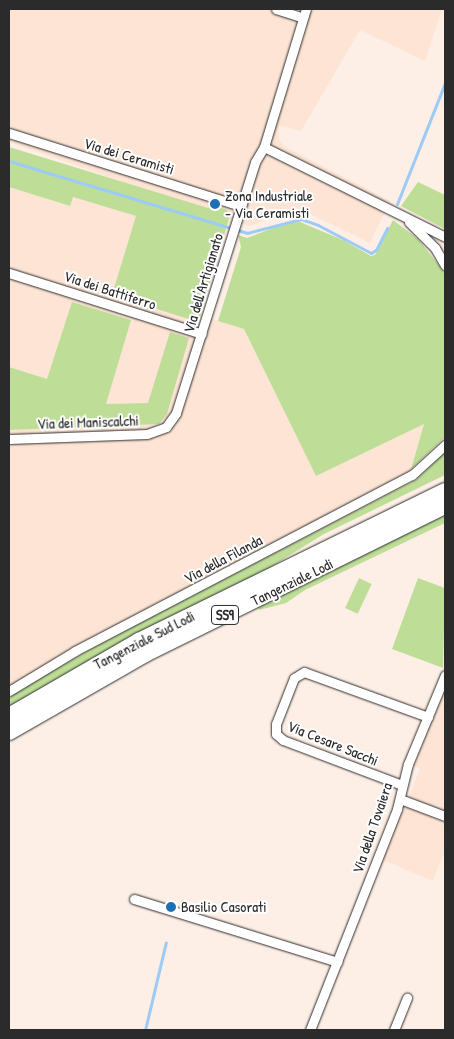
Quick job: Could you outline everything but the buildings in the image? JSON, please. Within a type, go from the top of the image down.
[{"type":"highway","points":[[333,546],[340,536],[371,515],[445,480]]},
{"type":"highway","name":"Tangenziale Sud Lodi","points":[[9,716],[139,641],[445,491]]},
{"type":"highway","name":"Tangenziale Lodi","points":[[9,732],[131,661],[445,506]]},
{"type":"street","points":[[276,9],[305,13]]},
{"type":"street","name":"Via dell'Artigianato","points":[[166,427],[176,413],[255,162],[264,147],[305,13]]},
{"type":"street","name":"Via dei Ceramisti","points":[[9,133],[241,206]]},
{"type":"street","points":[[264,147],[445,237]]},
{"type":"street","points":[[393,210],[426,237],[445,265]]},
{"type":"street","name":"Via dei Battiferro","points":[[9,273],[202,334]]},
{"type":"street","name":"Via dei Maniscalchi","points":[[9,439],[147,434],[166,427]]},
{"type":"street","name":"Via della Filanda","points":[[9,691],[75,651],[412,475],[445,445]]},
{"type":"street","name":"Via Cesare Sacchi","points":[[402,785],[283,740],[276,734],[276,724],[294,678],[304,672],[428,716]]},
{"type":"street","name":"Via della Tovaiera","points":[[310,1030],[400,799],[402,785],[445,675]]},
{"type":"street","points":[[400,799],[445,816]]},
{"type":"street","points":[[134,899],[337,962]]},
{"type":"street","points":[[394,1030],[407,998]]},
{"type":"shaded area","points":[[9,9],[442,9],[425,61],[360,30],[301,131],[279,125],[279,139],[284,146],[390,201],[370,243],[298,208],[249,226],[9,142]]},
{"type":"shaded area","points":[[9,187],[69,206],[73,197],[136,216],[199,319],[200,315],[244,329],[316,476],[424,424],[406,485],[102,643],[9,697]]},
{"type":"shaded area","points":[[445,690],[445,850],[433,881],[383,860],[420,769],[414,766]]},
{"type":"green space","points":[[9,147],[208,208],[210,204],[227,210],[229,219],[199,319],[195,321],[112,295],[136,216],[73,197],[70,206],[9,187]]},
{"type":"green space","points":[[418,182],[445,195],[445,229],[401,206]]},
{"type":"green space","points":[[393,220],[418,239],[445,273],[445,437],[411,469],[424,424],[316,476],[244,329],[218,321],[241,247],[238,235],[247,238],[286,223],[300,222],[343,240],[371,256],[375,255]]},
{"type":"green space","points":[[72,302],[131,320],[106,404],[148,403],[170,332],[189,338],[167,414],[159,424],[9,430],[9,367],[47,379]]},
{"type":"green space","points":[[445,452],[445,475],[324,534],[261,573],[116,645],[9,709],[9,697],[21,689],[102,643],[416,480]]},
{"type":"green space","points":[[445,515],[445,523],[305,590],[286,603],[259,610],[258,607]]},
{"type":"green space","points":[[359,578],[372,584],[358,614],[345,608]]},
{"type":"green space","points":[[418,578],[445,588],[443,668],[392,649]]},
{"type":"waterway","points":[[397,204],[445,83]]},
{"type":"waterway","points":[[9,161],[247,233],[301,219],[318,225],[371,253],[376,250],[387,228]]},
{"type":"waterway","points":[[145,1030],[166,942]]},
{"type":"place","name":"Zona Industriale - Via Ceramisti","points":[[215,204]]},
{"type":"place","name":"Basilio Casorati","points":[[171,907]]}]
